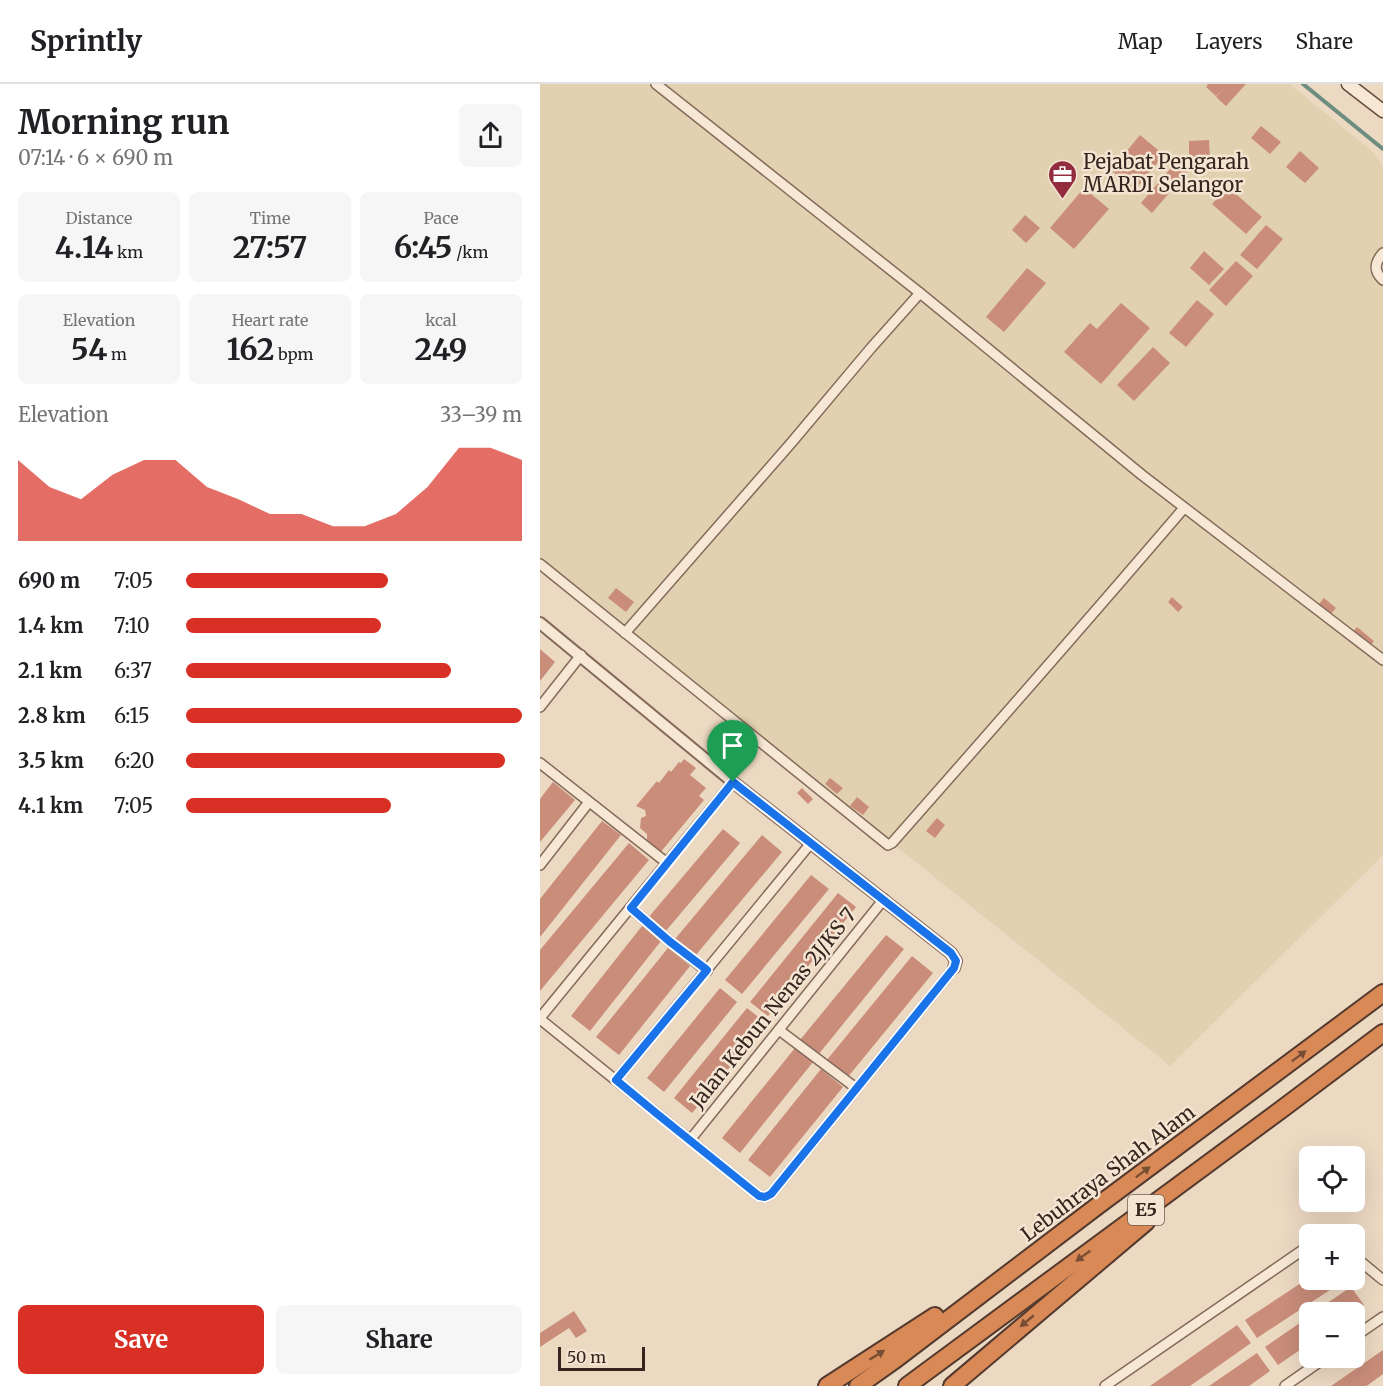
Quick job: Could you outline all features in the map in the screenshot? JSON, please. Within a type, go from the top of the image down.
[{"type":"highway","name":"Lebuhraya Shah Alam","points":[[858,1386],[1383,991]]},
{"type":"highway","name":"E5","points":[[907,1386],[1383,1033]]},
{"type":"highway","points":[[952,1386],[1282,1109],[1383,1042]]},
{"type":"highway","points":[[827,1386],[1096,1208]]},
{"type":"main road","points":[[1348,84],[1383,111]]},
{"type":"street","points":[[656,84],[921,293],[1133,468],[1382,657]]},
{"type":"street","points":[[1383,253],[1376,264],[1378,276],[1383,279]]},
{"type":"street","points":[[625,633],[921,293]]},
{"type":"street","points":[[540,564],[888,845],[1106,600],[1184,508]]},
{"type":"street","points":[[540,623],[733,782],[951,953],[956,961],[954,968],[771,1194],[765,1197],[759,1196],[540,1019],[733,782]]},
{"type":"street","points":[[540,706],[580,655]]},
{"type":"street","points":[[540,763],[667,863]]},
{"type":"street","points":[[540,865],[589,802]]},
{"type":"street","points":[[616,1080],[811,843]]},
{"type":"street","name":"Jalan Kebun Nenas 2J/KS 7","points":[[690,1140],[884,899]]},
{"type":"street","points":[[631,908],[707,970]]},
{"type":"street","points":[[779,1030],[856,1088]]},
{"type":"street","points":[[1105,1386],[1299,1253]]},
{"type":"street","points":[[1365,1265],[1383,1280]]},
{"type":"street","points":[[1365,1329],[1383,1317]]},
{"type":"street","points":[[1285,1386],[1311,1368]]},
{"type":"shaded area","points":[[540,84],[1290,84],[1374,153],[1383,167],[1383,855],[1170,1066],[540,560]]},
{"type":"building","points":[[1208,84],[1246,84],[1226,106],[1216,97],[1223,89],[1216,96],[1206,87]]},
{"type":"building","points":[[1261,126],[1281,142],[1270,154],[1251,138]]},
{"type":"building","points":[[1140,135],[1164,155],[1135,190],[1111,170]]},
{"type":"building","points":[[1209,140],[1210,161],[1189,162],[1189,141]]},
{"type":"building","points":[[1300,151],[1319,168],[1305,183],[1286,167]]},
{"type":"building","points":[[1177,161],[1188,171],[1152,213],[1141,203]]},
{"type":"building","points":[[1228,187],[1262,217],[1246,234],[1212,204]]},
{"type":"building","points":[[1084,188],[1109,209],[1074,249],[1050,228]]},
{"type":"building","points":[[1025,215],[1040,228],[1026,243],[1012,230]]},
{"type":"building","points":[[1266,225],[1283,239],[1257,269],[1240,255]]},
{"type":"building","points":[[1204,251],[1224,269],[1209,285],[1190,268]]},
{"type":"building","points":[[1236,261],[1253,276],[1226,306],[1209,290]]},
{"type":"building","points":[[1027,268],[1046,283],[1004,332],[986,317]]},
{"type":"building","points":[[1197,300],[1214,314],[1186,347],[1169,333]]},
{"type":"building","points":[[1121,303],[1150,328],[1101,384],[1064,352],[1090,323],[1097,329]]},
{"type":"building","points":[[1153,347],[1170,363],[1134,401],[1117,385]]},
{"type":"building","points":[[616,588],[634,602],[626,612],[608,598]]},
{"type":"building","points":[[1172,597],[1183,607],[1178,612],[1168,602]]},
{"type":"building","points":[[1324,598],[1336,608],[1330,615],[1318,605]]},
{"type":"building","points":[[1357,627],[1374,641],[1370,646],[1353,632]]},
{"type":"building","points":[[540,649],[555,662],[540,681]]},
{"type":"building","points":[[684,759],[696,768],[690,775],[706,788],[699,796],[704,800],[659,854],[647,844],[647,834],[640,828],[641,818],[646,816],[645,810],[636,806],[657,781],[659,783],[669,770],[671,772]]},
{"type":"building","points":[[830,778],[843,788],[837,794],[825,784]]},
{"type":"building","points":[[553,782],[575,800],[540,842],[540,799]]},
{"type":"building","points":[[802,788],[813,799],[808,804],[797,793]]},
{"type":"building","points":[[857,797],[869,807],[863,815],[850,806]]},
{"type":"building","points":[[937,818],[945,825],[935,838],[926,831]]},
{"type":"building","points":[[602,821],[621,835],[540,937],[540,899]]},
{"type":"building","points":[[723,829],[740,843],[665,932],[648,918]]},
{"type":"building","points":[[762,835],[782,852],[695,956],[675,939]]},
{"type":"building","points":[[629,843],[649,860],[540,991],[540,950]]},
{"type":"building","points":[[811,875],[829,889],[742,994],[725,980]]},
{"type":"building","points":[[838,893],[856,907],[768,1016],[750,1002]]},
{"type":"building","points":[[642,926],[661,941],[590,1031],[571,1016]]},
{"type":"building","points":[[886,935],[904,949],[818,1055],[800,1040]]},
{"type":"building","points":[[668,948],[690,966],[619,1055],[596,1037]]},
{"type":"building","points":[[912,956],[933,973],[847,1078],[826,1061]]},
{"type":"building","points":[[720,988],[737,1002],[664,1092],[647,1078]]},
{"type":"building","points":[[747,1008],[766,1023],[692,1113],[674,1098]]},
{"type":"building","points":[[795,1048],[813,1062],[740,1153],[722,1138]]},
{"type":"building","points":[[821,1069],[843,1087],[770,1177],[748,1160]]},
{"type":"building","points":[[1299,1284],[1299,1290],[1330,1290],[1312,1302],[1299,1302],[1299,1310],[1257,1338],[1245,1320]]},
{"type":"building","points":[[1347,1290],[1353,1290],[1362,1302],[1329,1302]]},
{"type":"building","points":[[574,1311],[587,1331],[576,1338],[569,1328],[540,1347],[540,1333]]},
{"type":"building","points":[[1299,1324],[1299,1351],[1278,1365],[1265,1347]]},
{"type":"building","points":[[1237,1325],[1251,1343],[1190,1386],[1150,1386]]},
{"type":"building","points":[[1383,1350],[1383,1374],[1368,1385],[1331,1386],[1357,1368],[1365,1368],[1365,1362]]},
{"type":"building","points":[[1257,1353],[1270,1371],[1249,1386],[1209,1386]]},
{"type":"waterway","points":[[1303,84],[1383,149]]},
{"type":"place","name":"Pejabat Pengarah MARDI Selangor","points":[[1062,200]]},
{"type":"route","points":[[733,782],[884,899],[951,953],[956,961],[954,968],[771,1194],[765,1197],[759,1196],[616,1080],[707,970],[631,908],[733,782]]}]
